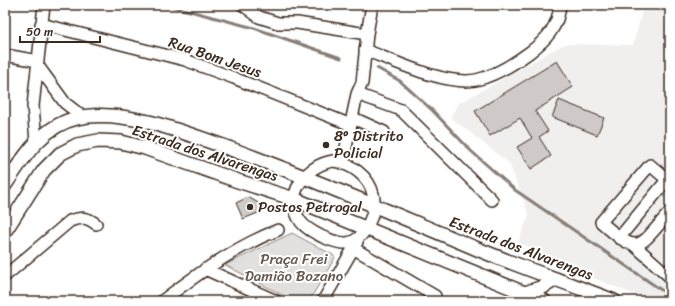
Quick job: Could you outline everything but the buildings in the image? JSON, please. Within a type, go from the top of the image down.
[{"type":"main road","name":"Estrada dos Alvarengas","points":[[5,185],[9,174],[36,142],[56,126],[83,117],[125,117],[148,122],[202,139],[305,176],[477,249],[614,301]]},
{"type":"main road","name":"Estrada dos Alvarengas","points":[[5,231],[44,170],[60,154],[77,145],[98,141],[121,142],[145,148],[294,199],[363,232],[522,297],[544,301]]},
{"type":"main road","points":[[522,297],[543,288],[556,279]]},
{"type":"street","points":[[36,142],[33,106],[44,5]]},
{"type":"street","points":[[243,5],[259,17],[278,23],[297,23],[367,34]]},
{"type":"street","points":[[323,301],[363,232],[374,204],[373,193],[367,182],[354,168],[343,162],[357,94],[362,83],[367,34],[372,5]]},
{"type":"street","points":[[365,55],[444,78],[461,81],[476,80],[496,73],[526,56],[542,44],[551,34],[556,24],[560,5]]},
{"type":"street","name":"Rua Bom Jesus","points":[[42,24],[185,60],[352,122],[384,132]]},
{"type":"street","points":[[5,55],[38,64],[65,103],[83,117]]},
{"type":"street","points":[[357,94],[401,110],[492,200]]},
{"type":"street","name":"Estrada dos Alvarengas","points":[[294,199],[298,187],[305,176],[313,168],[322,163],[333,161],[343,162]]},
{"type":"street","points":[[619,238],[668,181],[650,165],[601,222],[619,238],[634,245],[670,277]]},
{"type":"street","points":[[294,199],[295,212],[304,225],[313,232],[336,243],[344,252],[346,260]]},
{"type":"street","points":[[634,245],[643,242],[670,212]]},
{"type":"street","points":[[5,276],[70,221],[80,217],[88,218],[96,224]]},
{"type":"street","points":[[162,301],[205,269],[237,249],[278,230]]},
{"type":"street","points":[[336,243],[348,243],[363,232]]},
{"type":"street","points":[[353,248],[435,296]]},
{"type":"street","points":[[205,269],[276,301]]},
{"type":"shaded area","points":[[644,5],[670,5],[670,301],[651,301],[591,277],[574,263],[559,261],[518,242],[529,215],[509,163],[450,117],[458,104],[564,44],[633,45]]},
{"type":"green space","name":"Praça Frei Damião Bozano","points":[[292,233],[333,255],[335,258],[309,301],[294,301],[225,265]]},
{"type":"waterway","points":[[167,5],[254,28],[341,58]]},
{"type":"waterway","points":[[377,68],[400,81],[433,111],[471,151],[515,190],[670,296]]},
{"type":"place","name":"8º Distrito Policial","points":[[326,145]]},
{"type":"place","name":"Postos Petrogal","points":[[250,207]]}]
